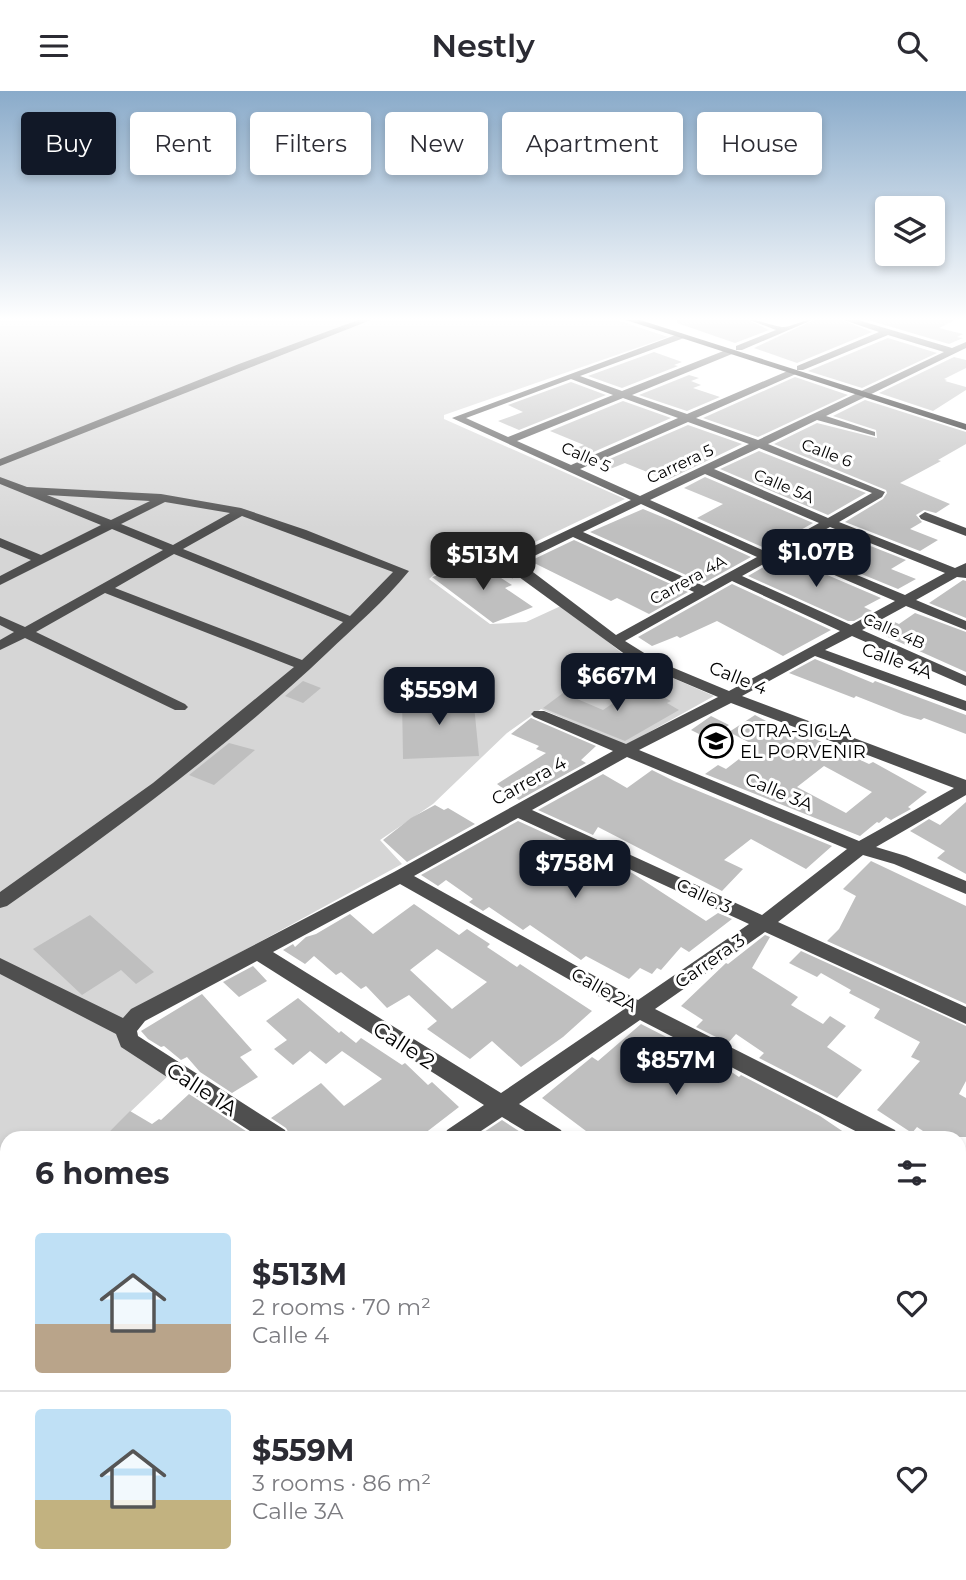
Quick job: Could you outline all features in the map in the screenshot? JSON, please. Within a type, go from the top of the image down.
[{"type":"main road","points":[[857,389],[966,427]]},
{"type":"main road","points":[[865,392],[966,420]]},
{"type":"street","points":[[0,463],[183,389]]},
{"type":"street","name":"Calle 5","points":[[534,389],[457,418],[766,556]]},
{"type":"street","name":"Calle 6","points":[[609,389],[875,488]]},
{"type":"street","points":[[508,441],[637,389]]},
{"type":"street","points":[[570,469],[754,389]]},
{"type":"street","name":"Carrera 5","points":[[518,566],[520,558],[870,389]]},
{"type":"street","points":[[816,416],[871,434]]},
{"type":"street","name":"Calle 5A","points":[[706,470],[828,522],[963,573]]},
{"type":"street","points":[[0,480],[354,622]]},
{"type":"street","name":"Carrera 4A","points":[[617,640],[878,495],[879,492],[875,488]]},
{"type":"street","points":[[0,901],[159,788],[240,724],[354,622],[402,571],[241,512],[163,499],[26,490]]},
{"type":"street","points":[[0,582],[163,499]]},
{"type":"street","points":[[0,646],[241,512]]},
{"type":"street","points":[[925,516],[966,531]]},
{"type":"street","points":[[573,532],[704,591]]},
{"type":"street","points":[[0,542],[42,560]]},
{"type":"street","points":[[781,548],[966,627]]},
{"type":"street","name":"Calle 4","points":[[518,566],[524,574],[652,664],[730,697],[966,787]]},
{"type":"street","name":"Carrera 4","points":[[127,1035],[138,1015],[256,950],[400,876],[904,601],[963,573]]},
{"type":"street","name":"Calle 4B","points":[[731,576],[966,682]]},
{"type":"street","points":[[104,588],[306,667]]},
{"type":"street","points":[[0,620],[180,707]]},
{"type":"street","name":"Calle 4A","points":[[814,651],[966,706]]},
{"type":"street","name":"Calle 3A","points":[[539,714],[860,848],[900,860],[966,888]]},
{"type":"street","name":"Carrera 3","points":[[465,1131],[763,923],[860,848],[966,787]]},
{"type":"street","name":"Calle 3","points":[[519,811],[966,1016]]},
{"type":"street","name":"Calle 2A","points":[[400,876],[640,1011],[875,1131]]},
{"type":"street","name":"Calle 2","points":[[256,950],[500,1107],[542,1131]]},
{"type":"street","name":"Calle 1A","points":[[0,965],[127,1035],[268,1131]]},
{"type":"shaded area","points":[[0,389],[517,389],[444,415],[444,419],[625,499],[510,554],[507,562],[513,579],[463,549],[444,556],[449,561],[429,579],[490,624],[526,622],[563,605],[629,659],[714,696],[626,745],[541,709],[507,733],[433,804],[380,840],[402,864],[135,1010],[121,1029],[169,1075],[110,1131],[0,1131]]},
{"type":"building","points":[[550,389],[591,389],[606,395],[519,430],[498,421],[523,412],[508,405]]},
{"type":"building","points":[[653,389],[697,389],[720,397],[687,411],[639,395]]},
{"type":"building","points":[[767,389],[832,389],[848,395],[758,437],[703,418]]},
{"type":"building","points":[[886,389],[966,389],[933,411],[879,393]]},
{"type":"building","points":[[865,400],[966,432],[966,444],[900,483],[950,504],[936,513],[924,510],[916,515],[922,522],[910,529],[938,540],[920,551],[845,522],[883,499],[886,490],[774,444],[817,423],[877,438],[876,430],[833,416]]},
{"type":"building","points":[[623,401],[671,418],[582,457],[568,451],[584,445],[550,431]]},
{"type":"building","points":[[688,425],[742,444],[667,480],[625,463],[610,469],[598,464]]},
{"type":"building","points":[[759,451],[866,493],[828,515],[720,469]]},
{"type":"building","points":[[705,477],[813,523],[767,549],[697,518],[723,504],[684,488]]},
{"type":"building","points":[[643,509],[751,557],[704,583],[590,532]]},
{"type":"building","points":[[830,530],[906,560],[891,569],[916,579],[898,589],[798,548]]},
{"type":"building","points":[[574,540],[688,592],[649,614],[617,598],[611,601],[530,561]]},
{"type":"building","points":[[783,556],[881,598],[864,607],[872,611],[854,621],[848,621],[748,576]]},
{"type":"building","points":[[476,562],[512,585],[505,588],[533,607],[493,623],[432,577]]},
{"type":"building","points":[[963,580],[966,581],[966,618],[929,603]]},
{"type":"building","points":[[732,584],[831,630],[783,656],[717,621],[680,638],[677,636],[652,646],[638,637]]},
{"type":"building","points":[[915,613],[966,632],[966,672],[870,629],[888,619],[899,624]]},
{"type":"building","points":[[815,659],[873,683],[875,681],[966,715],[966,734],[924,718],[921,720],[904,715],[856,696],[854,698],[789,673]]},
{"type":"building","points":[[303,681],[321,688],[303,703],[285,696]]},
{"type":"building","points":[[640,685],[671,701],[667,703],[679,710],[625,741],[543,708],[563,693],[603,710]]},
{"type":"building","points":[[473,695],[479,756],[403,759],[402,697]]},
{"type":"building","points":[[755,715],[795,737],[800,732],[869,764],[873,762],[927,792],[908,807],[911,809],[891,820],[886,817],[860,836],[705,774],[718,765],[726,769],[756,746],[729,732]],"holes":[[[824,766],[872,792],[846,813],[797,787]]]},
{"type":"building","points":[[711,716],[729,725],[709,739],[691,730]]},
{"type":"building","points":[[531,718],[596,746],[581,760],[586,763],[519,800],[497,784],[546,753],[536,749],[539,746],[511,734]]},
{"type":"building","points":[[229,743],[255,750],[214,785],[189,775]]},
{"type":"building","points":[[652,770],[832,846],[806,869],[751,839],[724,860],[743,869],[722,891],[598,827],[593,835],[538,810],[603,774],[627,788]]},
{"type":"building","points":[[966,802],[966,874],[937,858],[945,851],[910,831],[929,819],[940,825]]},
{"type":"building","points":[[435,805],[444,810],[448,808],[475,824],[407,862],[383,840],[411,818]]},
{"type":"building","points":[[518,821],[632,873],[706,921],[718,913],[732,919],[689,952],[681,947],[661,970],[657,968],[652,974],[640,968],[629,979],[586,956],[581,960],[530,925],[523,930],[489,907],[483,911],[469,902],[473,899],[446,880],[438,886],[421,875]]},
{"type":"building","points":[[871,861],[966,906],[966,1004],[827,941],[839,929],[856,896],[843,889]]},
{"type":"building","points":[[414,904],[459,935],[467,929],[490,944],[487,947],[517,967],[520,964],[592,1011],[563,1037],[521,1067],[492,1041],[470,1059],[427,1029],[437,1021],[409,995],[387,1008],[366,986],[361,989],[341,972],[336,975],[314,956],[305,964],[283,950],[293,944],[295,947],[306,937],[350,914],[373,934]],"holes":[[[437,949],[487,982],[452,1009],[410,970]]]},
{"type":"building","points":[[90,915],[154,972],[136,984],[121,970],[82,995],[33,949]]},
{"type":"building","points":[[765,935],[770,937],[752,968],[798,997],[791,1005],[823,1024],[830,1016],[846,1026],[827,1047],[862,1070],[837,1098],[759,1058],[764,1053],[736,1034],[728,1043],[696,1027],[703,1020],[681,1006],[726,963]]},
{"type":"building","points":[[801,951],[966,1026],[966,1081],[959,1094],[966,1098],[966,1131],[923,1131],[917,1127],[909,1131],[877,1110],[920,1061],[911,1057],[920,1042],[874,1018],[880,1009],[849,993],[851,990],[821,973],[817,977],[789,963]]},
{"type":"building","points":[[253,966],[267,981],[239,997],[223,982]]},
{"type":"building","points":[[202,994],[252,1050],[240,1057],[258,1077],[232,1093],[200,1072],[187,1057],[181,1060],[164,1046],[161,1047],[148,1039],[141,1031]]},
{"type":"building","points":[[298,998],[339,1033],[341,1031],[356,1043],[361,1038],[402,1065],[405,1063],[428,1085],[432,1082],[459,1107],[428,1131],[288,1131],[271,1118],[321,1083],[344,1106],[382,1079],[342,1051],[326,1064],[310,1051],[293,1065],[274,1049],[287,1040],[266,1021]]},
{"type":"building","points":[[641,1024],[739,1077],[741,1075],[820,1116],[842,1131],[586,1131],[542,1098],[592,1057],[598,1061]]},
{"type":"building","points":[[189,1094],[246,1131],[110,1131],[130,1111],[152,1124],[161,1120]]},
{"type":"building","points":[[502,1120],[519,1131],[485,1131]]},
{"type":"place","name":"OTRA-SIGLA EL PORVENIR","points":[[716,741]]}]
